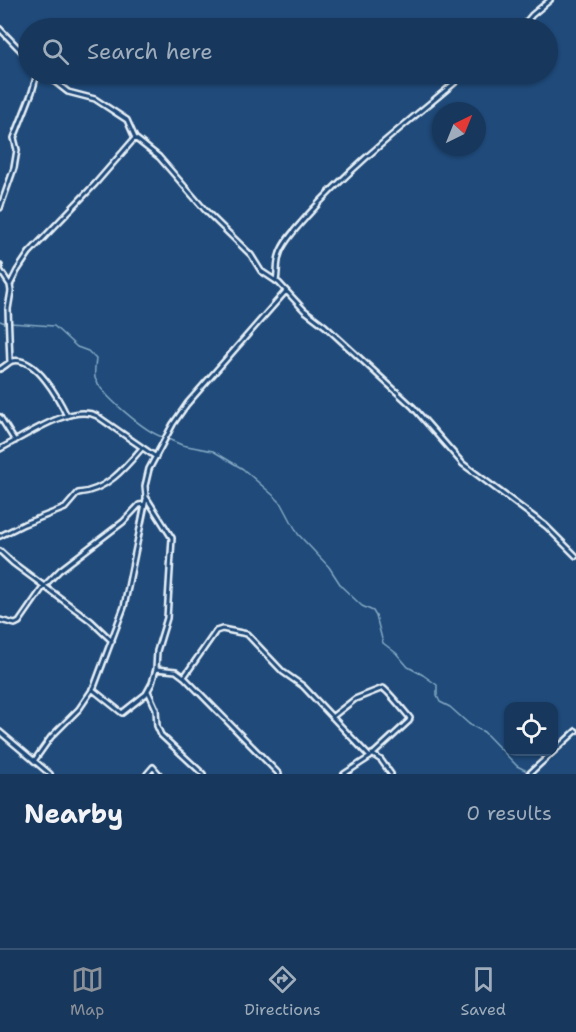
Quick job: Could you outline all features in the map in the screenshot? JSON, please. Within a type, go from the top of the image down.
[{"type":"street","points":[[530,18],[550,0]]},
{"type":"street","points":[[0,29],[18,48]]},
{"type":"street","points":[[0,208],[14,168],[17,150],[14,138],[34,84]]},
{"type":"street","points":[[58,84],[68,92],[95,99],[123,117],[130,124],[135,138],[159,158],[251,255],[261,272],[276,280],[304,310],[325,326],[412,407],[463,464],[546,526],[576,555]]},
{"type":"street","points":[[276,280],[280,251],[312,211],[394,132],[453,84]]},
{"type":"street","points":[[10,285],[29,253],[101,178],[135,138]]},
{"type":"street","points":[[0,266],[11,291],[8,319],[11,340],[10,362]]},
{"type":"street","points":[[34,761],[51,737],[79,709],[92,689],[112,641],[124,607],[145,504],[147,474],[173,424],[286,291]]},
{"type":"street","points":[[0,362],[5,366]]},
{"type":"street","points":[[0,369],[10,362],[24,363],[40,374],[56,395],[67,416]]},
{"type":"street","points":[[0,449],[67,416],[81,412],[91,413],[156,457]]},
{"type":"street","points":[[0,417],[15,441]]},
{"type":"street","points":[[0,536],[65,508],[78,493],[86,493],[104,486],[142,448]]},
{"type":"street","points":[[92,689],[122,713],[148,691],[156,669],[157,651],[166,623],[172,538],[146,497]]},
{"type":"street","points":[[0,620],[15,624],[19,622],[44,586],[60,570],[118,527],[139,505],[145,504]]},
{"type":"street","points":[[0,551],[91,621],[112,641]]},
{"type":"street","points":[[184,677],[216,631],[222,629],[243,633],[283,672],[303,686],[371,755],[378,757],[391,774]]},
{"type":"street","points":[[156,669],[176,671],[184,677],[279,774]]},
{"type":"street","points":[[332,717],[355,699],[381,688],[387,690],[410,718],[371,755],[345,774]]},
{"type":"street","points":[[148,691],[156,709],[161,735],[203,774]]},
{"type":"street","points":[[529,774],[576,730]]},
{"type":"street","points":[[0,732],[50,774]]},
{"type":"street","points":[[147,774],[153,767],[159,774]]},
{"type":"waterway","points":[[0,321],[5,323]]},
{"type":"waterway","points":[[10,323],[54,326],[77,347],[88,351],[96,359],[95,378],[106,394],[136,421],[163,437]]},
{"type":"waterway","points":[[168,439],[182,445],[213,451],[243,469],[274,496],[282,504],[298,534],[329,567],[342,587],[362,606],[373,611],[383,643],[408,667],[437,685],[437,696],[440,702],[450,707],[469,724],[484,732],[517,766],[529,772]]}]
